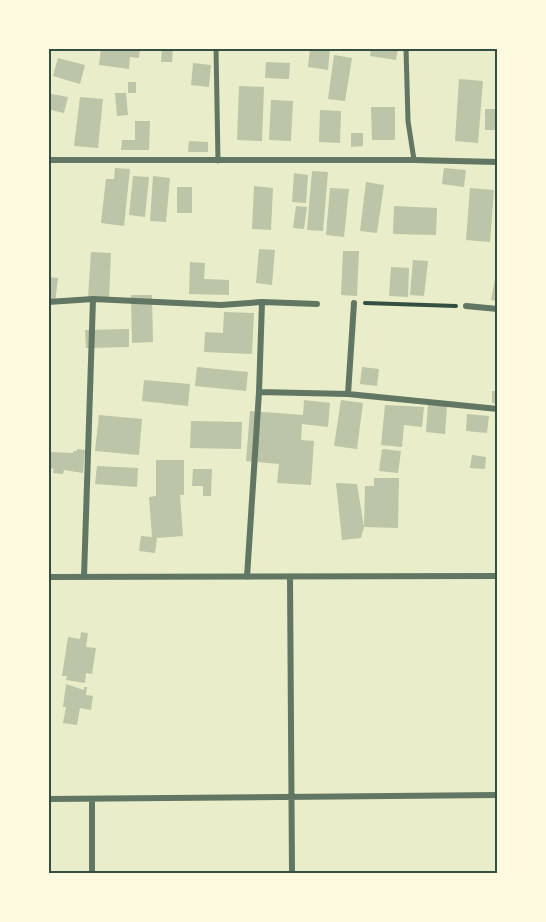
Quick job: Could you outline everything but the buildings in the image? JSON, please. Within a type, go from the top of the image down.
[{"type":"street","points":[[216,48],[218,161]]},
{"type":"street","points":[[406,48],[408,121],[414,160]]},
{"type":"street","points":[[48,160],[498,162]]},
{"type":"street","points":[[84,577],[93,299]]},
{"type":"street","points":[[48,302],[93,299],[221,305],[262,302],[317,304]]},
{"type":"street","points":[[247,577],[259,392],[262,302]]},
{"type":"street","points":[[348,394],[354,303]]},
{"type":"street","points":[[466,306],[498,309]]},
{"type":"street","points":[[259,392],[348,394],[498,409]]},
{"type":"street","points":[[48,577],[498,576]]},
{"type":"street","points":[[290,577],[292,874]]},
{"type":"street","points":[[48,799],[498,795]]},
{"type":"street","points":[[92,799],[92,874]]},
{"type":"path","points":[[354,303],[466,306]]}]
